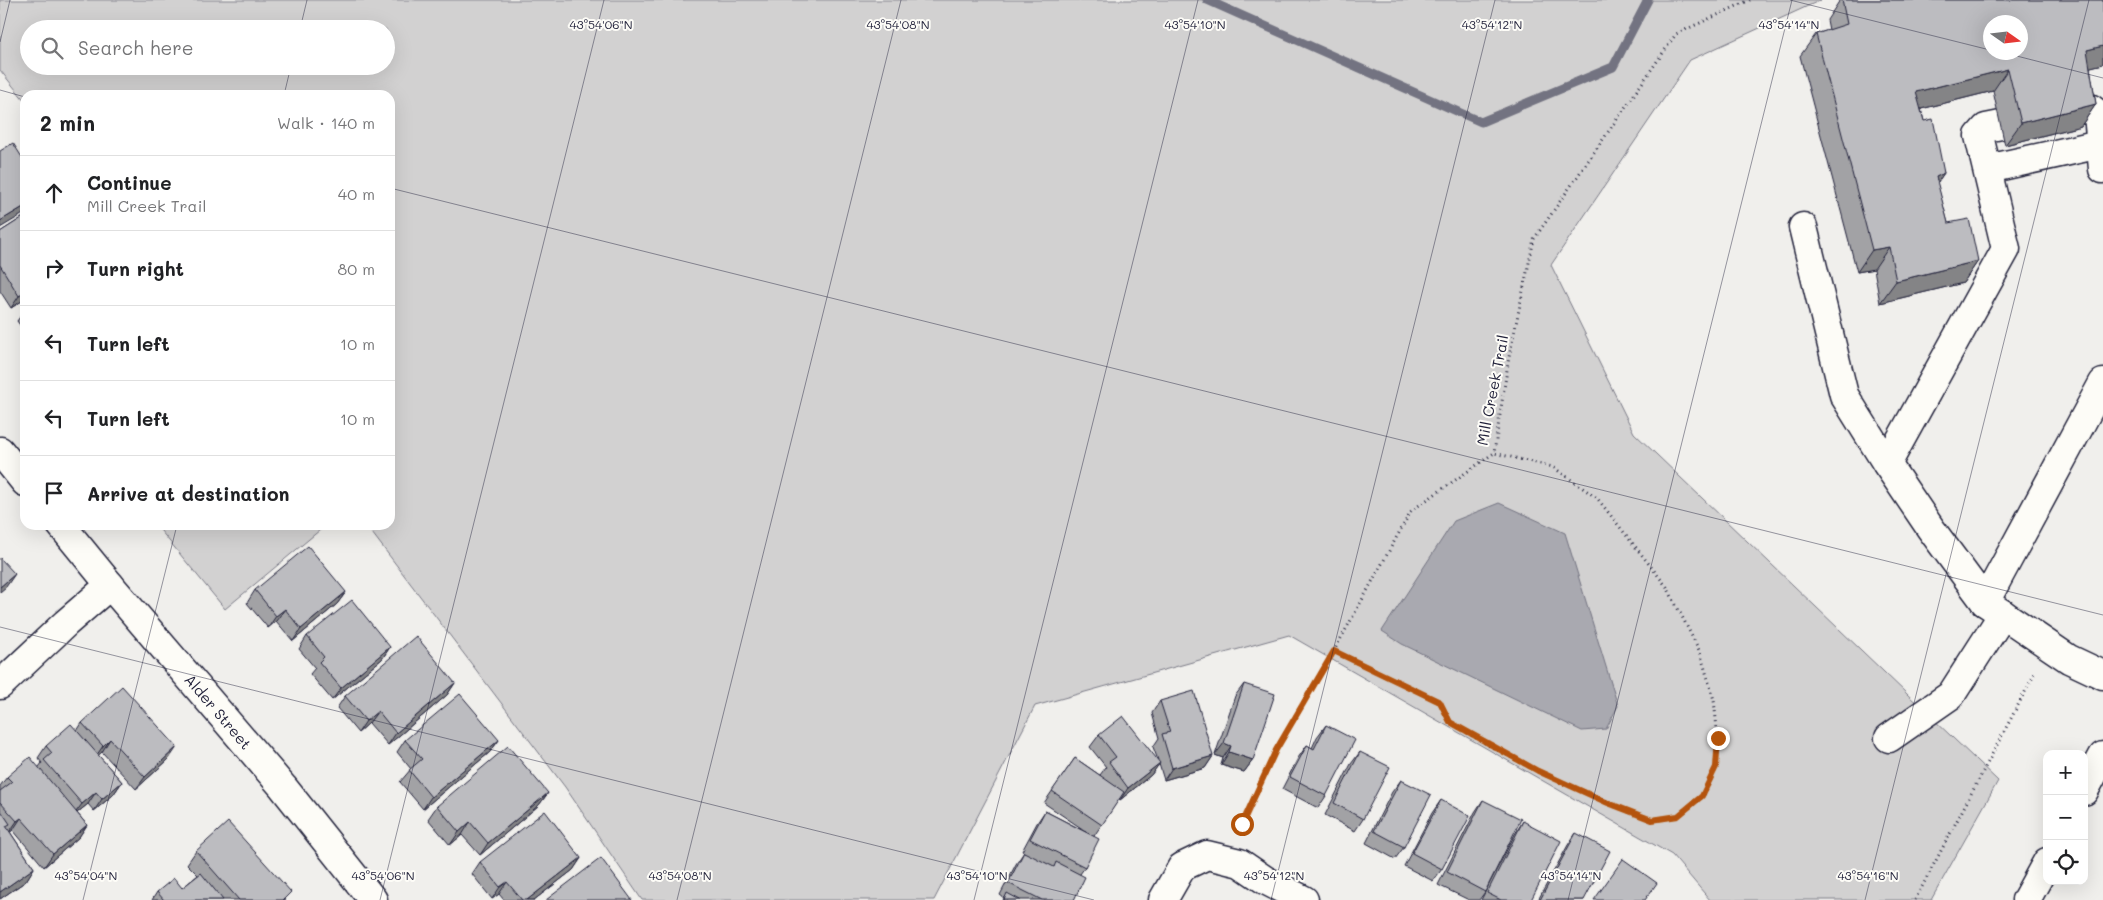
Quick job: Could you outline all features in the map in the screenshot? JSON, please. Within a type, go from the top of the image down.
[{"type":"street","points":[[1988,169],[2102,156],[2098,114],[2090,108],[2078,110]]},
{"type":"street","points":[[1887,464],[2006,249],[1979,136],[1986,128],[2001,125]]},
{"type":"street","points":[[1803,227],[1844,395],[1887,464],[1932,529],[1994,608],[2069,659],[2103,675]]},
{"type":"street","points":[[1889,738],[1951,695],[2103,383]]},
{"type":"street","points":[[0,451],[20,476]]},
{"type":"street","name":"Alder Street","points":[[65,530],[283,787],[373,900]]},
{"type":"street","points":[[0,685],[110,585]]},
{"type":"street","points":[[2088,784],[2103,756]]},
{"type":"street","points":[[1163,900],[1182,867],[1207,855],[1240,863],[1265,880],[1304,900]]},
{"type":"street","points":[[2026,900],[2043,869]]},
{"type":"path","name":"Mill Creek Trail","points":[[1242,824],[1276,750],[1334,651],[1411,511],[1494,453],[1509,357],[1534,239],[1676,34],[1750,0]]},
{"type":"path","points":[[1334,651],[1440,702],[1450,722],[1490,746],[1538,771],[1608,803],[1652,820],[1678,816],[1702,796],[1716,767],[1718,738],[1714,700],[1700,652],[1667,587],[1597,498],[1553,468],[1494,453]]},
{"type":"path","points":[[1915,900],[2036,672]]},
{"type":"shaded area","points":[[0,0],[1821,0],[1690,60],[1551,265],[1634,433],[1998,781],[1931,900],[1710,900],[1672,855],[1289,635],[1035,706],[934,900],[642,900],[565,787],[370,530],[395,530],[395,90],[20,90],[20,95],[0,70]]},
{"type":"shaded area","points":[[1499,503],[1565,533],[1618,706],[1606,729],[1582,731],[1402,644],[1382,631],[1454,521]]},
{"type":"shaded area","points":[[160,530],[320,530],[225,609]]},
{"type":"building","points":[[1842,0],[2103,0],[2103,46],[2087,50],[2096,104],[2021,123],[2008,69],[1916,92],[1924,121],[1933,119],[1944,173],[1936,177],[1948,223],[1969,219],[1978,261],[1896,281],[1889,247],[1872,250],[1816,34],[1847,24]]},
{"type":"building","points":[[13,143],[20,154],[20,209],[0,221],[0,151]]},
{"type":"building","points":[[20,219],[19,296],[0,265],[0,232]]},
{"type":"building","points":[[308,546],[346,592],[301,629],[285,609],[276,616],[255,590]]},
{"type":"building","points":[[0,558],[15,574],[0,587]]},
{"type":"building","points":[[352,600],[390,647],[341,688],[319,662],[324,657],[307,636]]},
{"type":"building","points":[[416,636],[455,683],[396,733],[378,711],[366,721],[345,696]]},
{"type":"building","points":[[1244,684],[1275,694],[1253,760],[1229,752],[1231,746],[1224,743]]},
{"type":"building","points":[[122,686],[177,747],[145,777],[110,739],[103,746],[82,723]]},
{"type":"building","points":[[1194,691],[1213,756],[1172,768],[1162,734],[1170,732],[1160,701]]},
{"type":"building","points":[[460,694],[499,740],[431,797],[409,770],[422,759],[405,740]]},
{"type":"building","points":[[1123,716],[1160,763],[1128,788],[1109,762],[1116,757],[1099,735]]},
{"type":"building","points":[[71,724],[122,782],[102,799],[96,792],[82,804],[44,760],[52,753],[46,746]]},
{"type":"building","points":[[1326,725],[1355,740],[1326,796],[1290,777],[1307,745],[1314,749]]},
{"type":"building","points":[[508,746],[548,793],[488,843],[470,822],[459,832],[437,806]]},
{"type":"building","points":[[1360,752],[1390,767],[1363,819],[1334,803]]},
{"type":"building","points":[[30,757],[87,825],[53,854],[21,818],[17,821],[0,802],[0,791],[12,782],[7,777]]},
{"type":"building","points":[[1075,758],[1124,792],[1102,825],[1052,791]]},
{"type":"building","points":[[1401,780],[1431,795],[1404,847],[1374,831]]},
{"type":"building","points":[[1441,800],[1470,816],[1442,869],[1412,853]]},
{"type":"building","points":[[1483,800],[1521,819],[1485,892],[1447,872]]},
{"type":"building","points":[[0,809],[10,824],[6,826],[34,868],[0,892]]},
{"type":"building","points":[[545,811],[581,858],[527,900],[522,900],[507,882],[500,887],[480,862]]},
{"type":"building","points":[[1045,811],[1099,839],[1085,867],[1030,839]]},
{"type":"building","points":[[1523,821],[1561,841],[1531,900],[1501,900],[1487,893]]},
{"type":"building","points":[[228,822],[291,892],[283,900],[239,900],[196,851]]},
{"type":"building","points":[[1576,833],[1610,851],[1584,900],[1540,900]]},
{"type":"building","points":[[1024,852],[1054,867],[1056,862],[1085,877],[1074,900],[1042,900],[1008,883]]},
{"type":"building","points":[[601,858],[632,900],[546,900]]},
{"type":"building","points":[[1623,859],[1657,883],[1645,900],[1594,900]]},
{"type":"building","points":[[201,873],[223,900],[164,900],[157,892],[174,878],[182,888]]},
{"type":"building","points":[[1007,893],[1020,900],[1004,900]]},
{"type":"waterway","points":[[1207,0],[1481,122],[1613,67],[1648,0]]},
{"type":"route","points":[[1242,824],[1276,750],[1334,651],[1440,702],[1450,722],[1490,746],[1538,771],[1608,803],[1652,820],[1678,816],[1702,796],[1716,767],[1718,738]]}]
